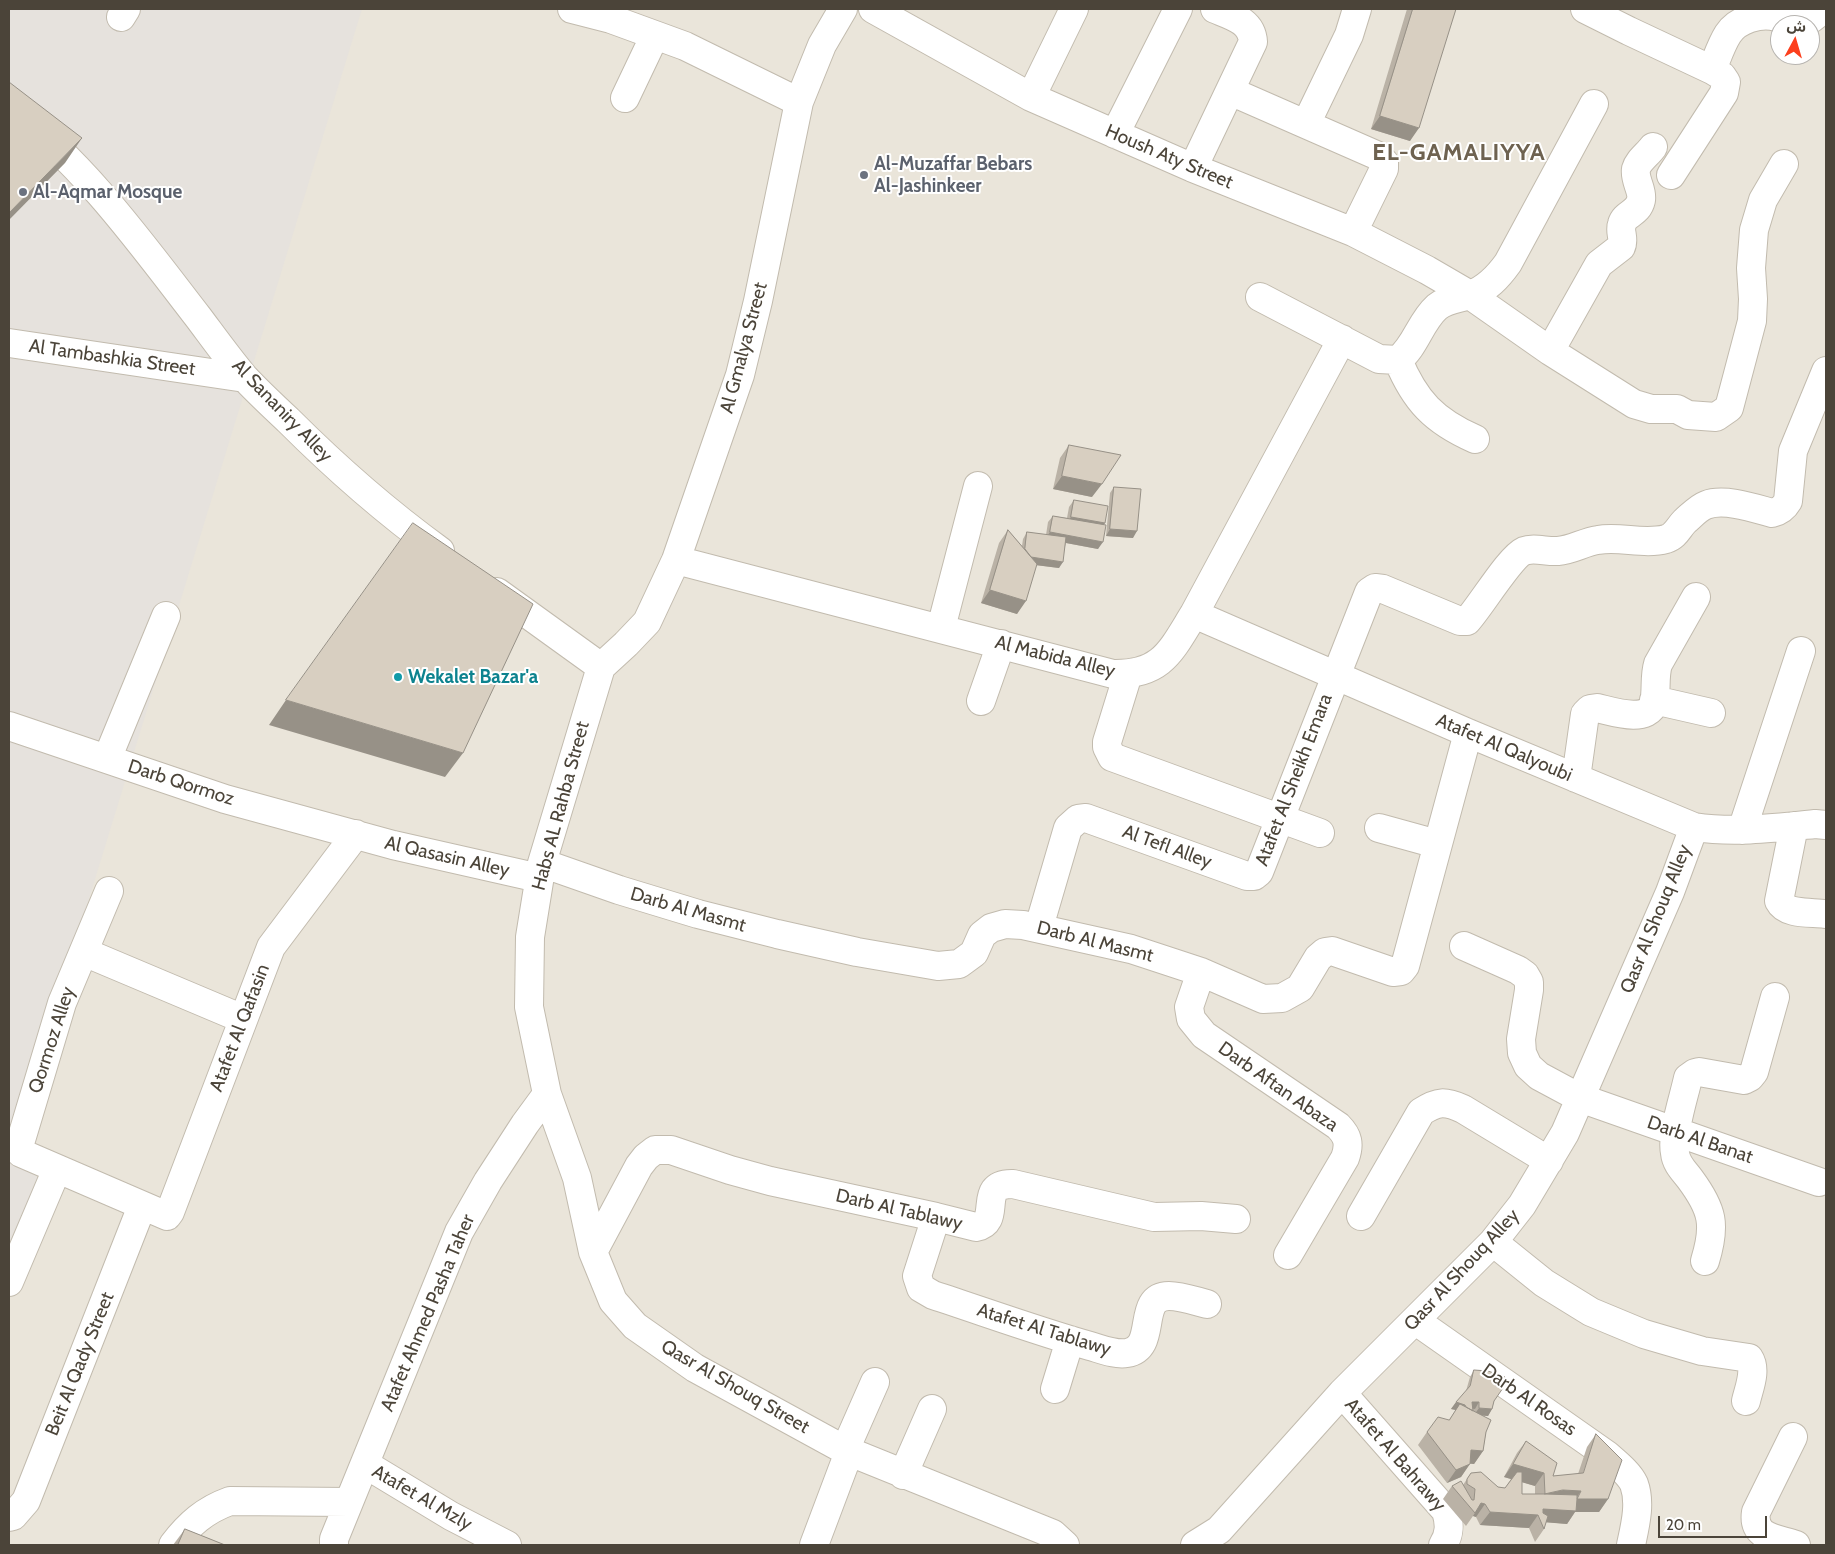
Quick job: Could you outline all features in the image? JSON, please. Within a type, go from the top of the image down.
[{"type":"street","points":[[572,9],[611,18],[685,46],[799,102]]},
{"type":"street","name":"Al Gmalya Street","points":[[601,667],[647,622],[676,560],[740,376],[758,301],[799,102],[822,45],[843,9]]},
{"type":"street","name":"Housh Aty Street","points":[[872,9],[1031,97],[1193,168],[1353,232],[1427,270],[1470,295],[1550,351],[1634,404],[1651,409],[1677,409],[1688,415],[1716,417],[1729,408],[1752,321],[1751,268],[1754,230],[1763,200],[1784,164]]},
{"type":"street","points":[[1031,97],[1074,9]]},
{"type":"street","points":[[1115,134],[1178,9]]},
{"type":"street","points":[[1193,168],[1253,42],[1253,35],[1245,23],[1215,9]]},
{"type":"street","points":[[1306,124],[1349,35],[1357,9]]},
{"type":"street","points":[[1585,9],[1712,70],[1726,82],[1726,90],[1671,175]]},
{"type":"street","points":[[1712,70],[1729,33],[1753,12],[1776,16],[1792,24],[1815,17],[1821,9]]},
{"type":"street","points":[[625,98],[655,35]]},
{"type":"street","points":[[1230,92],[1376,155],[1384,162],[1384,169],[1353,232]]},
{"type":"street","points":[[1260,297],[1379,359],[1398,360],[1408,351],[1427,317],[1439,306],[1454,298],[1470,295],[1486,287],[1508,263],[1594,104]]},
{"type":"street","name":"Al Sananiry Alley","points":[[9,107],[58,148],[92,183],[123,219],[245,378],[324,456],[399,522],[601,667]]},
{"type":"street","points":[[1550,351],[1599,264],[1621,247],[1623,243],[1622,224],[1625,218],[1638,208],[1641,201],[1642,194],[1636,176],[1636,169],[1653,147]]},
{"type":"street","name":"Al Mabida Alley","points":[[676,560],[1112,674],[1128,674],[1148,668],[1164,658],[1173,648],[1194,614],[1342,339]]},
{"type":"street","name":"Al Tambashkia Street","points":[[9,343],[245,378]]},
{"type":"street","points":[[1398,360],[1407,381],[1419,401],[1435,417],[1454,430],[1474,439]]},
{"type":"street","name":"Atafet Al Sheikh Emara","points":[[1247,876],[1254,876],[1259,872],[1369,592],[1375,588],[1383,589],[1466,622],[1513,560],[1524,551],[1538,549],[1553,552],[1566,550],[1599,539],[1658,541],[1668,539],[1676,534],[1681,524],[1704,505],[1721,502],[1772,513],[1779,512],[1788,502],[1793,451],[1826,371]]},
{"type":"street","points":[[941,628],[978,486]]},
{"type":"street","points":[[1576,778],[1584,717],[1587,711],[1596,708],[1639,716],[1650,711],[1654,700],[1655,674],[1658,664],[1696,597]]},
{"type":"street","name":"Atafet Al Qalyoubi","points":[[1194,614],[1468,733],[1694,826],[1716,830],[1742,830],[1815,824],[1826,825]]},
{"type":"street","points":[[107,759],[166,616]]},
{"type":"street","points":[[981,701],[1001,644]]},
{"type":"street","points":[[1742,830],[1801,651]]},
{"type":"street","name":"Habs AL Rahba Street","points":[[547,1094],[528,1007],[530,937],[540,870],[601,667]]},
{"type":"street","points":[[1128,674],[1107,747],[1112,757],[1320,833]]},
{"type":"street","points":[[1654,700],[1711,714]]},
{"type":"street","name":"Darb Qormoz","points":[[9,726],[225,798],[356,834]]},
{"type":"street","name":"Darb Al Masmt","points":[[540,870],[619,890],[715,918],[858,952],[938,966],[959,964],[974,953],[982,935],[991,928],[1005,924],[1039,927],[1131,948],[1201,972],[1263,999],[1282,998],[1300,988],[1318,958],[1325,952],[1332,951],[1393,972],[1401,971],[1405,966],[1468,733]]},
{"type":"street","name":"Al Tefl Alley","points":[[1039,927],[1068,828],[1078,819],[1086,818],[1247,876]]},
{"type":"street","name":"Qasr Al Shouq Alley","points":[[1195,1545],[1219,1530],[1342,1393],[1493,1242],[1522,1205],[1565,1133],[1670,892],[1694,826]]},
{"type":"street","points":[[1794,826],[1779,901],[1781,906],[1789,910],[1825,914]]},
{"type":"street","points":[[1379,828],[1437,844]]},
{"type":"street","name":"Al Qasasin Alley","points":[[356,834],[393,845],[540,870]]},
{"type":"street","name":"Atafet Al Qafasin","points":[[142,1206],[167,1216],[170,1212],[271,948],[356,834]]},
{"type":"street","name":"Qormoz Alley","points":[[109,891],[62,1003],[18,1150],[21,1154],[142,1206]]},
{"type":"street","name":"Darb Al Banat","points":[[1464,946],[1518,970],[1525,975],[1529,982],[1529,990],[1522,1039],[1522,1054],[1528,1066],[1539,1076],[1580,1098],[1819,1182]]},
{"type":"street","points":[[84,952],[243,1019]]},
{"type":"street","name":"Darb Aftan Abaza","points":[[1201,972],[1189,1007],[1192,1019],[1204,1034],[1338,1126],[1346,1135],[1349,1146],[1345,1158],[1288,1255]]},
{"type":"street","points":[[1706,1261],[1711,1240],[1710,1215],[1699,1191],[1677,1162],[1674,1148],[1688,1078],[1699,1072],[1744,1080],[1750,1077],[1754,1072],[1775,997]]},
{"type":"street","name":"Qasr Al Shouq Street","points":[[547,1094],[577,1178],[593,1252],[613,1301],[635,1326],[695,1368],[847,1451],[1053,1534],[1065,1545]]},
{"type":"street","name":"Atafet Ahmed Pasha Taher","points":[[334,1545],[334,1539],[460,1232],[488,1181],[547,1094]]},
{"type":"street","points":[[1361,1216],[1421,1112],[1434,1104],[1449,1103],[1463,1109],[1550,1161]]},
{"type":"street","name":"Darb Al Tablawy","points":[[593,1252],[639,1166],[646,1156],[655,1150],[671,1150],[770,1181],[976,1227],[982,1226],[988,1220],[992,1191],[997,1186],[1006,1183],[1154,1217],[1202,1216],[1236,1219]]},
{"type":"street","points":[[9,1282],[57,1169]]},
{"type":"street","name":"Beit Al Qady Street","points":[[9,1517],[13,1516],[26,1501],[142,1206]]},
{"type":"street","name":"Atafet Al Tablawy","points":[[936,1217],[917,1276],[921,1288],[933,1296],[1070,1340],[1119,1353],[1140,1348],[1144,1340],[1151,1304],[1158,1297],[1170,1296],[1206,1304]]},
{"type":"street","points":[[1493,1242],[1544,1283],[1591,1312],[1644,1334],[1702,1351],[1749,1358],[1753,1364],[1753,1371],[1746,1401]]},
{"type":"street","name":"Darb Al Rosas","points":[[1416,1321],[1607,1455],[1620,1467],[1634,1483],[1637,1503],[1631,1545]]},
{"type":"street","points":[[1055,1389],[1070,1340]]},
{"type":"street","points":[[814,1545],[847,1451],[875,1382]]},
{"type":"street","name":"Atafet Al Bahrawy","points":[[1342,1393],[1446,1511],[1449,1520],[1449,1533],[1443,1545]]},
{"type":"street","points":[[903,1475],[932,1409]]},
{"type":"street","points":[[1793,1437],[1756,1512],[1755,1523],[1760,1532],[1796,1545]]},
{"type":"street","name":"Atafet Al Mzly","points":[[365,1464],[451,1516],[507,1545]]},
{"type":"street","points":[[173,1545],[194,1520],[213,1507],[230,1501],[349,1502]]},
{"type":"shaded area","points":[[9,9],[1826,9],[1826,1545],[9,1545]]},
{"type":"shaded area","points":[[9,9],[362,9],[11,1153],[46,1175],[9,1268]]},
{"type":"building","points":[[1413,9],[1456,9],[1419,128],[1380,116]]},
{"type":"building","points":[[9,82],[82,138],[9,213]]},
{"type":"building","points":[[1069,445],[1121,455],[1102,484],[1062,476]]},
{"type":"building","points":[[1114,487],[1141,489],[1137,531],[1110,529]]},
{"type":"building","points":[[1074,500],[1108,506],[1105,523],[1071,517]]},
{"type":"building","points":[[1053,516],[1106,525],[1103,542],[1050,532]]},
{"type":"building","name":"Wekalet Bazar'a","points":[[413,523],[533,604],[463,753],[286,700]]},
{"type":"building","points":[[1008,530],[1037,564],[1026,601],[990,590]]},
{"type":"building","points":[[1027,532],[1066,537],[1063,562],[1031,557],[1025,549]]},
{"type":"building","points":[[1474,1370],[1488,1371],[1505,1377],[1503,1388],[1494,1401],[1492,1409],[1479,1408],[1479,1402],[1472,1402],[1473,1411],[1465,1405],[1456,1402],[1470,1386]]},
{"type":"building","points":[[1460,1404],[1491,1420],[1486,1432],[1483,1451],[1471,1450],[1470,1464],[1456,1470],[1427,1432],[1438,1417],[1449,1420]]},
{"type":"building","points":[[1596,1434],[1622,1460],[1608,1499],[1577,1499],[1581,1491],[1563,1490],[1545,1494],[1544,1473],[1513,1464],[1526,1441],[1557,1463],[1553,1476],[1583,1473]]},
{"type":"building","points":[[1481,1472],[1498,1487],[1505,1488],[1517,1472],[1522,1472],[1522,1494],[1577,1495],[1576,1511],[1543,1509],[1543,1513],[1548,1516],[1544,1529],[1538,1515],[1490,1512],[1485,1504],[1481,1503],[1475,1513],[1452,1486],[1461,1481],[1472,1500],[1474,1500],[1475,1489],[1467,1484],[1467,1479],[1471,1473]]},
{"type":"building","points":[[185,1529],[225,1545],[178,1545]]},
{"type":"place","name":"Al-Muzaffar Bebars Al-Jashinkeer","points":[[864,175]]},
{"type":"place","name":"Al-Aqmar Mosque","points":[[23,192]]},
{"type":"place","name":"Wekalet Bazar'a","points":[[398,677]]},
{"type":"district","name":"EL-GAMALIYYA","points":[[1459,153]]}]
